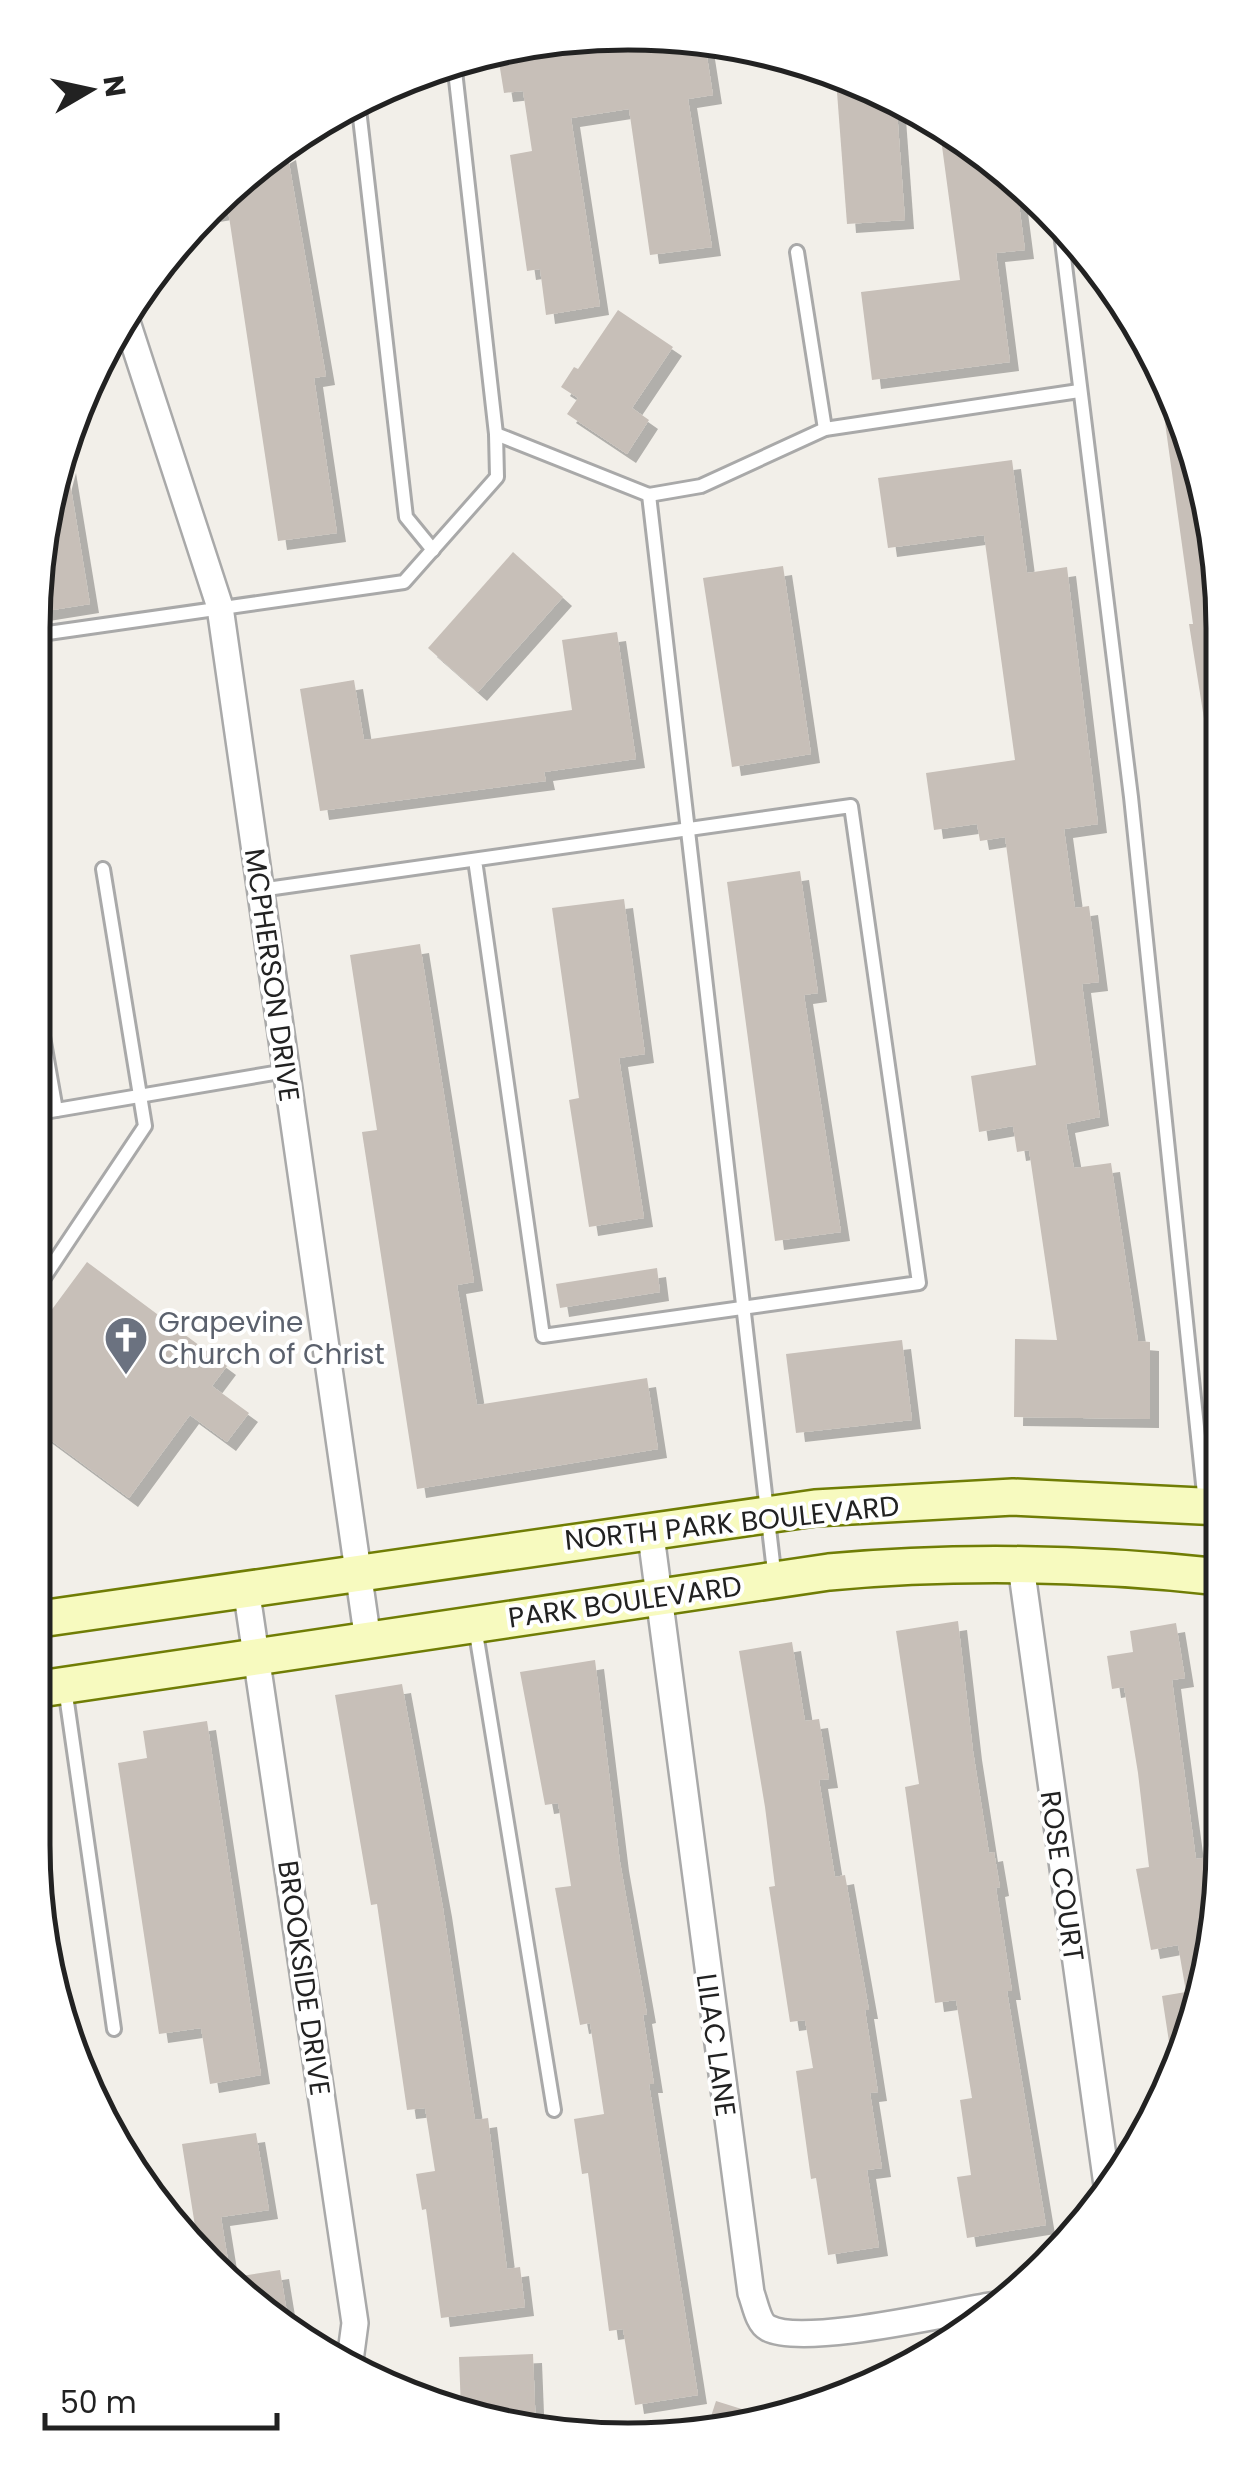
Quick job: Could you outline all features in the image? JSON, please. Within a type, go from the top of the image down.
[{"type":"main road","name":"NORTH PARK BOULEVARD","points":[[246,1588],[767,1513],[1013,1497],[1206,1506]]},
{"type":"main road","name":"PARK BOULEVARD","points":[[50,1688],[775,1580],[897,1566],[1070,1564],[1206,1576]]},
{"type":"main road","points":[[50,1617],[246,1588]]},
{"type":"street","name":"MCPHERSON DRIVE","points":[[131,333],[220,607],[368,1640]]},
{"type":"street","name":"LILAC LANE","points":[[650,1528],[748,2275],[762,2322],[769,2328],[793,2334],[829,2333],[973,2309]]},
{"type":"street","name":"ROSE COURT","points":[[1020,1566],[1105,2171]]},
{"type":"street","name":"BROOKSIDE DRIVE","points":[[246,1588],[355,2323],[351,2352]]},
{"type":"lane","points":[[50,634],[404,582],[496,478],[496,434],[456,77]]},
{"type":"lane","points":[[360,116],[406,517],[433,550]]},
{"type":"lane","points":[[1062,246],[1134,817],[1206,1445]]},
{"type":"lane","points":[[797,252],[825,428]]},
{"type":"lane","points":[[496,434],[649,494],[701,486],[825,428],[1079,390]]},
{"type":"lane","points":[[649,494],[775,1580]]},
{"type":"lane","points":[[260,890],[851,806],[918,1283],[543,1336],[475,860]]},
{"type":"lane","points":[[50,1269],[146,1126],[103,869]]},
{"type":"lane","points":[[50,1111],[286,1071]]},
{"type":"lane","points":[[50,1076],[56,1110]]},
{"type":"lane","points":[[475,1624],[554,2110]]},
{"type":"lane","points":[[50,1693],[114,2029]]},
{"type":"building","points":[[590,51],[707,56],[713,95],[688,99],[712,247],[650,255],[629,109],[571,118],[600,306],[546,315],[540,269],[527,271],[510,155],[532,151],[523,91],[504,93],[499,65],[515,61]]},
{"type":"building","points":[[837,89],[897,117],[905,220],[847,224]]},
{"type":"building","points":[[941,142],[1019,202],[1025,250],[996,253],[1010,362],[872,380],[861,292],[960,280]]},
{"type":"building","points":[[289,160],[326,376],[314,378],[337,533],[278,541],[228,211]]},
{"type":"building","points":[[618,310],[673,347],[632,408],[649,420],[627,454],[567,414],[578,398],[561,387]]},
{"type":"building","points":[[1163,411],[1186,478],[1201,553],[1206,725],[1189,624],[1193,624]]},
{"type":"building","points":[[1012,460],[1027,573],[1067,567],[1098,824],[1064,829],[1075,908],[1089,906],[1099,982],[1082,984],[1100,1117],[1066,1124],[1074,1168],[1111,1163],[1138,1341],[1150,1342],[1150,1419],[1014,1417],[1015,1339],[1057,1340],[1029,1150],[1017,1152],[1013,1126],[979,1132],[971,1076],[1036,1065],[1005,837],[980,841],[977,824],[934,830],[926,773],[1015,760],[984,535],[888,548],[878,478]]},
{"type":"building","points":[[70,480],[90,604],[50,610],[55,553]]},
{"type":"building","points":[[513,552],[563,597],[478,692],[428,648]]},
{"type":"building","points":[[783,566],[811,754],[732,767],[703,578]]},
{"type":"building","points":[[617,632],[636,759],[544,772],[546,781],[320,811],[300,689],[354,680],[364,740],[572,710],[562,640]]},
{"type":"building","points":[[800,871],[818,993],[804,995],[841,1232],[775,1241],[727,882]]},
{"type":"building","points":[[624,899],[645,1054],[619,1058],[644,1218],[589,1227],[569,1100],[579,1098],[552,908]]},
{"type":"building","points":[[420,944],[474,1282],[457,1285],[477,1405],[647,1378],[658,1449],[417,1489],[362,1132],[377,1130],[350,955]]},
{"type":"building","name":"Grapevine Church of Christ","points":[[87,1262],[227,1366],[212,1386],[249,1413],[227,1442],[190,1415],[129,1498],[50,1440],[50,1312]]},
{"type":"building","points":[[657,1268],[660,1292],[560,1308],[556,1284]]},
{"type":"building","points":[[902,1340],[912,1420],[796,1433],[786,1354]]},
{"type":"building","points":[[958,1621],[989,1853],[994,1852],[1000,1887],[996,1888],[1012,1991],[1007,1991],[1046,2225],[967,2238],[957,2177],[971,2175],[960,2100],[972,2098],[956,2000],[935,2003],[905,1787],[919,1784],[896,1631]]},
{"type":"building","points":[[1176,1623],[1185,1678],[1172,1680],[1196,1859],[1206,1858],[1195,1958],[1186,1995],[1170,2046],[1162,1996],[1186,1992],[1178,1945],[1151,1950],[1136,1869],[1149,1867],[1138,1773],[1124,1687],[1112,1689],[1107,1656],[1133,1652],[1130,1631]]},
{"type":"building","points":[[792,1642],[805,1721],[819,1719],[829,1779],[819,1780],[835,1877],[845,1875],[869,2010],[865,2010],[878,2092],[870,2093],[882,2168],[867,2170],[879,2247],[828,2255],[816,2178],[811,2179],[796,2071],[813,2068],[805,2020],[790,2022],[769,1887],[775,1886],[765,1807],[739,1651]]},
{"type":"building","points":[[595,1660],[620,1862],[647,2014],[643,2015],[654,2084],[649,2084],[698,2395],[635,2405],[623,2329],[609,2331],[588,2173],[582,2174],[574,2119],[604,2114],[590,2023],[580,2025],[555,1888],[571,1886],[558,1803],[545,1805],[520,1672]]},
{"type":"building","points":[[402,1684],[443,1908],[475,2120],[488,2118],[507,2269],[520,2267],[525,2307],[441,2318],[426,2209],[422,2210],[416,2174],[435,2171],[425,2108],[407,2110],[377,1904],[371,1905],[335,1695]]},
{"type":"building","points":[[207,1721],[261,2075],[210,2084],[201,2028],[159,2034],[118,1763],[147,1758],[143,1731]]},
{"type":"building","points":[[256,2133],[269,2210],[221,2217],[228,2263],[195,2229],[182,2144]]},
{"type":"building","points":[[280,2270],[287,2312],[276,2304],[243,2276]]},
{"type":"building","points":[[533,2354],[535,2415],[461,2398],[459,2357]]},
{"type":"building","points":[[716,2401],[747,2411],[741,2412],[711,2417]]},
{"type":"place","name":"Grapevine Church of Christ","points":[[126,1376]]}]
